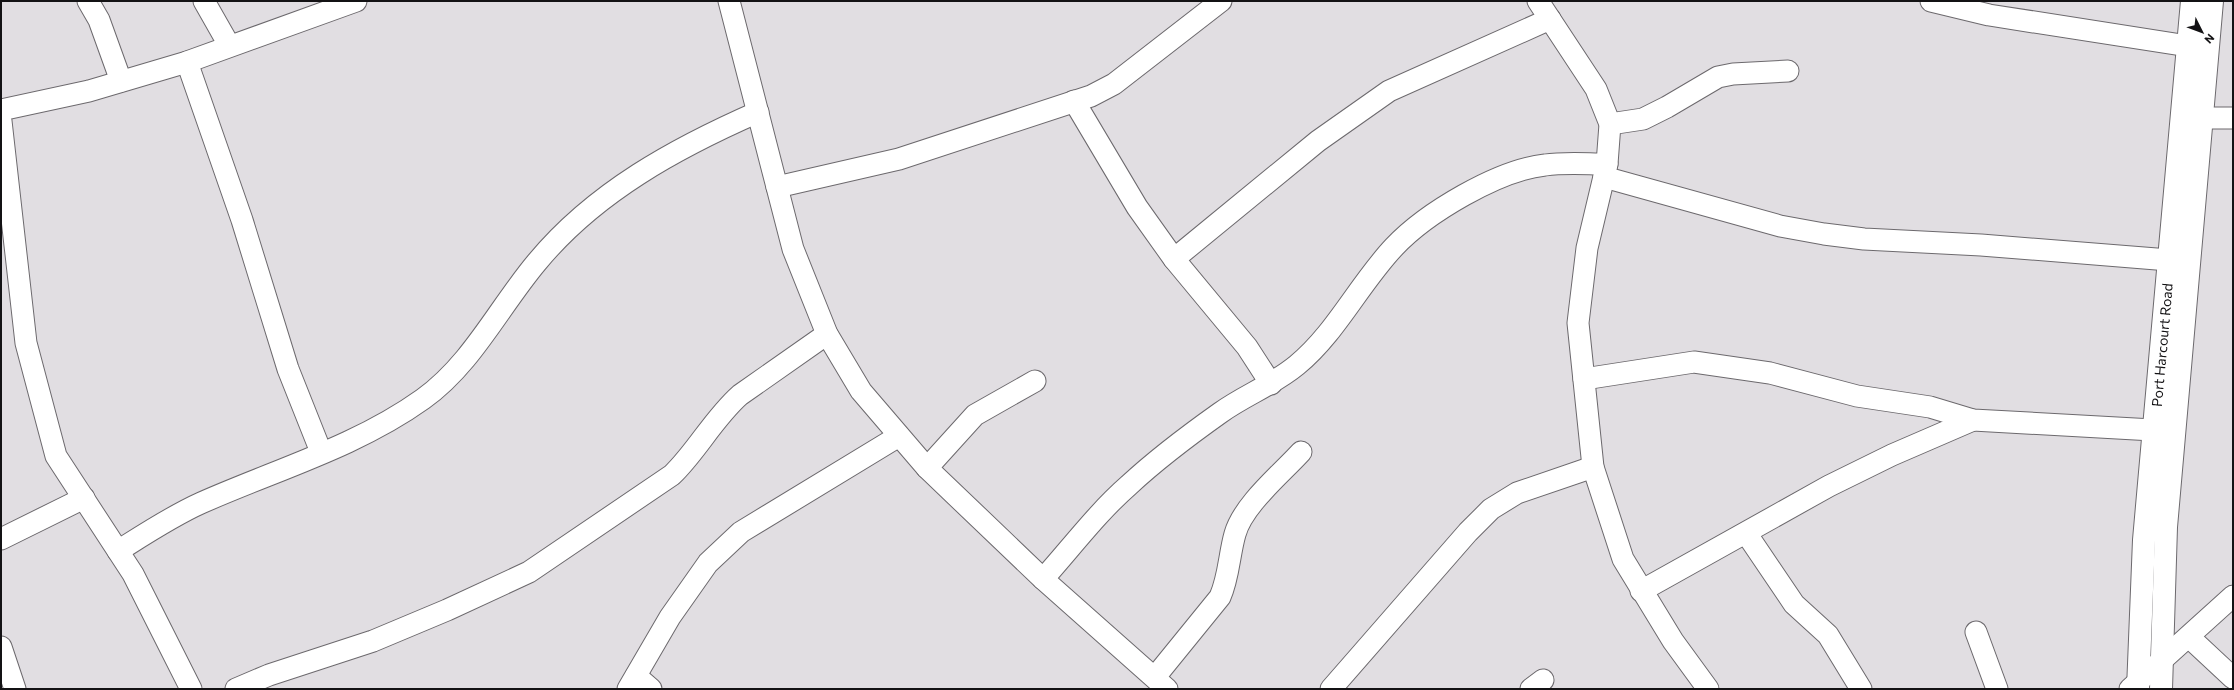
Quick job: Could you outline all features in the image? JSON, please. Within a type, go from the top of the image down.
[{"type":"highway","name":"Port Harcourt Road","points":[[2136,687],[2144,540],[2192,1]]},
{"type":"highway","name":"Port Harcourt Road","points":[[2161,689],[2166,527],[2212,1]]},
{"type":"street","points":[[88,1],[99,20],[121,81]]},
{"type":"street","points":[[204,1],[229,45]]},
{"type":"street","points":[[1,110],[89,91],[186,62],[229,45],[356,1]]},
{"type":"street","points":[[729,1],[793,249],[827,334],[861,391],[927,468],[1043,579],[1161,683],[1220,597],[1225,585],[1235,532],[1242,519],[1253,503],[1301,452]]},
{"type":"street","points":[[777,187],[899,159],[1091,96],[1114,84],[1221,1]]},
{"type":"street","points":[[1538,1],[1596,89],[1610,124],[1606,171],[1587,248],[1578,323],[1593,467],[1623,559],[1641,591],[1673,641],[1708,689]]},
{"type":"street","points":[[1931,1],[1989,15],[2188,46]]},
{"type":"street","points":[[1174,260],[1318,141],[1389,91],[1550,19]]},
{"type":"street","points":[[186,62],[242,220],[288,369],[321,452]]},
{"type":"street","points":[[1610,124],[1643,119],[1667,108],[1718,77],[1733,74],[1788,71]]},
{"type":"street","points":[[1074,102],[1137,207],[1174,260],[1243,342],[1271,384]]},
{"type":"street","points":[[118,551],[150,530],[199,504],[321,452],[368,434],[424,398],[459,368],[537,262],[580,216],[658,160],[706,135],[758,112]]},
{"type":"street","points":[[2202,118],[2233,118]]},
{"type":"street","points":[[1,121],[26,343],[56,456],[133,574],[191,689]]},
{"type":"street","points":[[1043,579],[1128,485],[1219,414],[1239,400],[1271,384],[1299,364],[1317,346],[1394,247],[1427,219],[1475,190],[1509,174],[1545,165],[1606,171],[1780,226],[1824,234],[1864,239],[1981,245],[2169,260]]},
{"type":"street","points":[[236,689],[269,676],[373,641],[447,610],[530,572],[672,475],[683,464],[728,406],[740,395],[827,334]]},
{"type":"street","points":[[1584,379],[1694,362],[1770,373],[1857,396],[1930,407],[1973,420],[2153,430]]},
{"type":"street","points":[[927,468],[976,415],[1035,380]]},
{"type":"street","points":[[1641,591],[1836,483],[1898,452],[1973,420]]},
{"type":"street","points":[[638,685],[670,617],[708,563],[741,532],[899,436]]},
{"type":"street","points":[[1331,689],[1468,532],[1491,509],[1516,493],[1593,467]]},
{"type":"street","points":[[1,539],[84,498]]},
{"type":"street","points":[[1746,533],[1794,604],[1828,635],[1861,689]]},
{"type":"street","points":[[2136,687],[2233,596]]},
{"type":"street","points":[[1976,632],[1997,689]]},
{"type":"street","points":[[2189,637],[2233,678]]},
{"type":"street","points":[[1,647],[15,689]]}]
